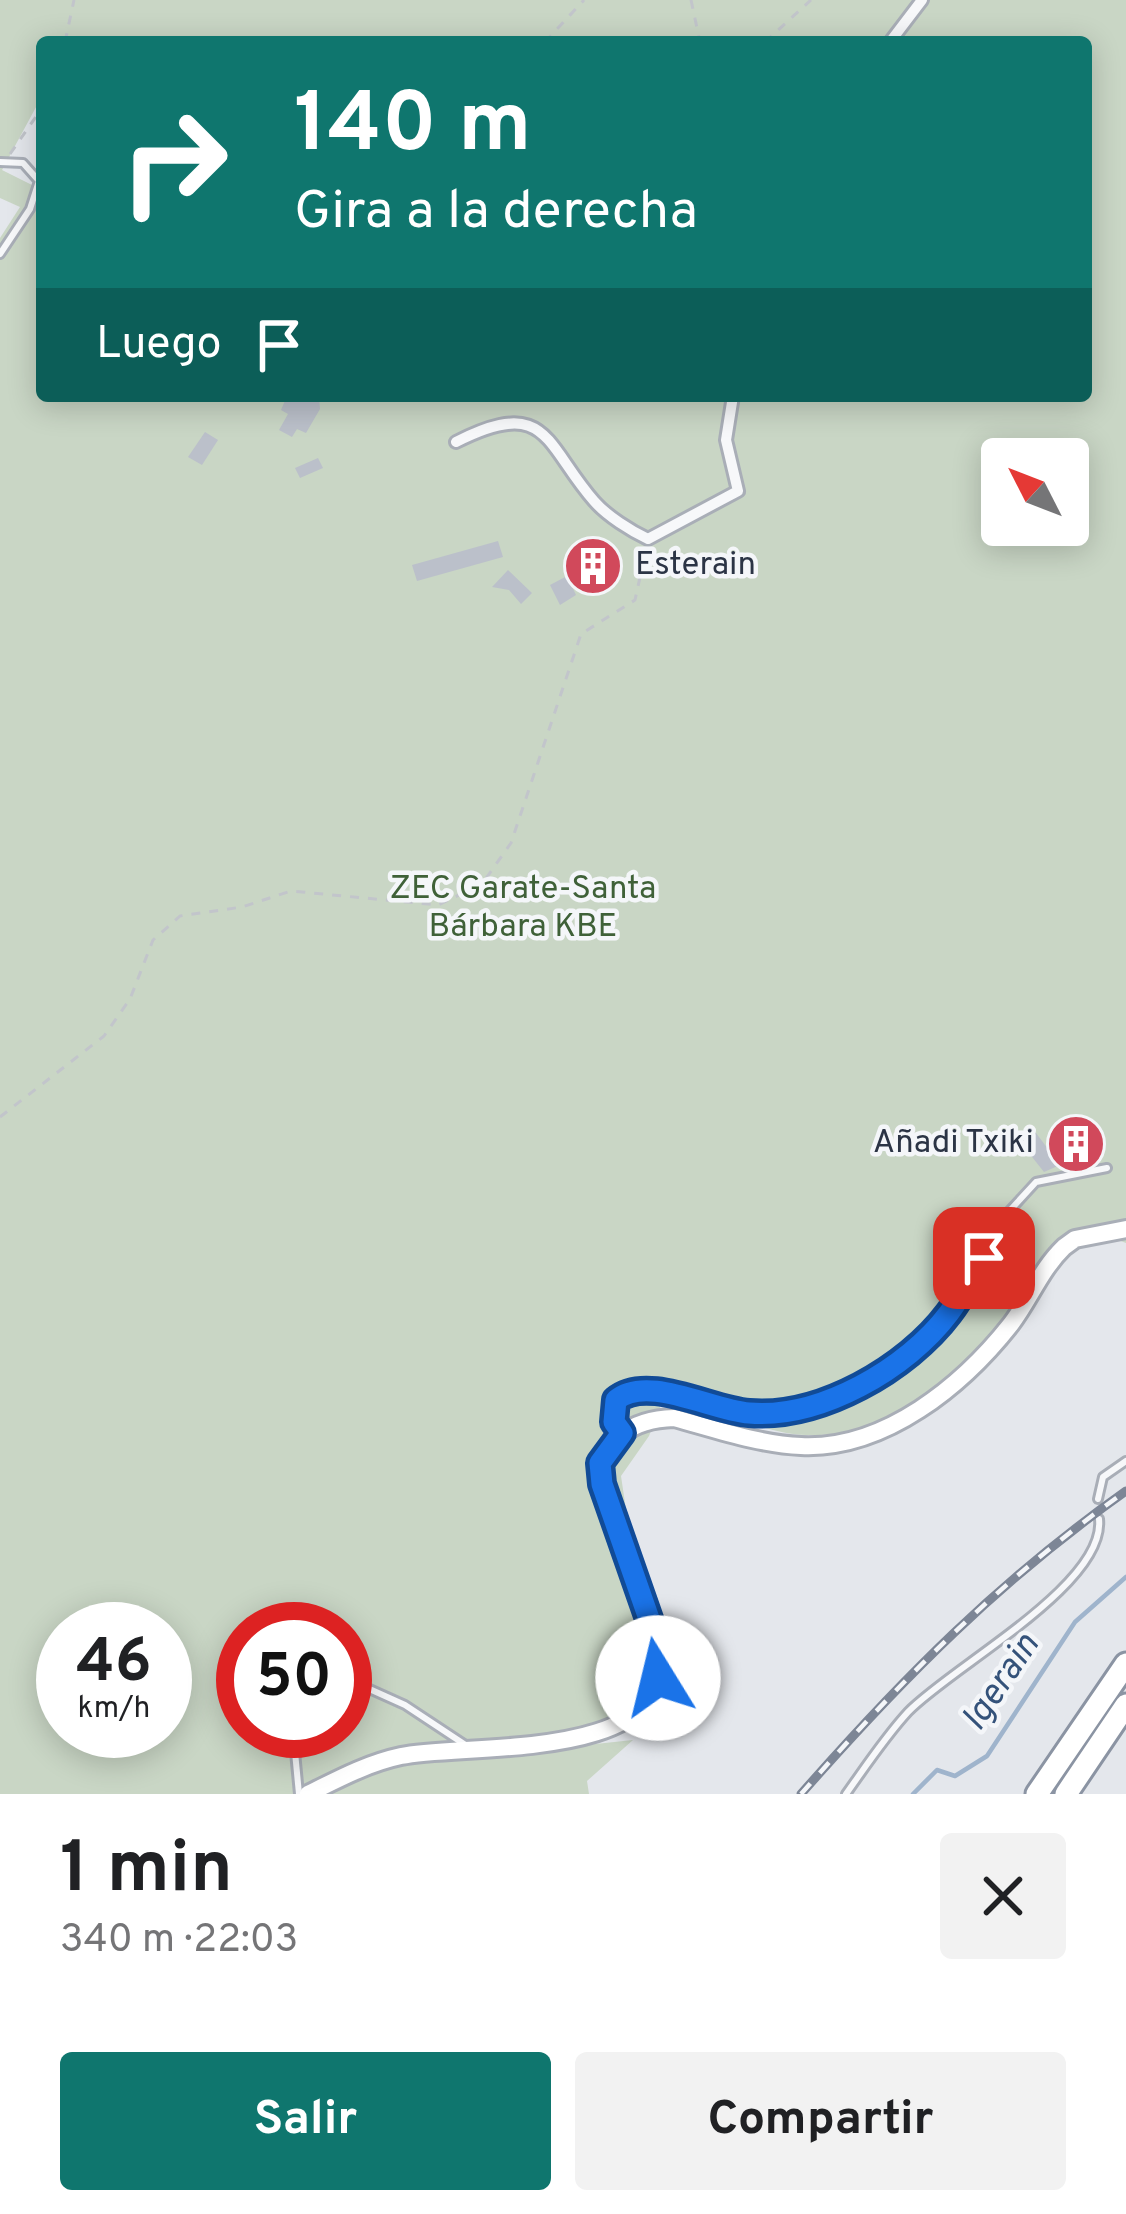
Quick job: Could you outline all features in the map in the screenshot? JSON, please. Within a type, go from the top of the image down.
[{"type":"highway","points":[[1037,1794],[1126,1664]]},
{"type":"highway","points":[[1066,1794],[1126,1705]]},
{"type":"main road","points":[[303,1794],[391,1758],[601,1732],[622,1723],[650,1696],[662,1656],[602,1484],[600,1463],[622,1433],[654,1418],[674,1418],[805,1447],[844,1441],[890,1425],[958,1385],[1013,1321],[1064,1247],[1075,1239],[1126,1229]]},
{"type":"street","points":[[895,36],[922,0]]},
{"type":"street","points":[[456,442],[503,423],[538,430],[555,443],[595,502],[648,539],[737,491],[726,440],[732,402]]},
{"type":"lane","points":[[3,162],[30,166],[36,181]]},
{"type":"lane","points":[[0,254],[36,193]]},
{"type":"lane","points":[[622,1433],[614,1422],[616,1400],[626,1392],[639,1389],[749,1413],[788,1412],[814,1407],[886,1369],[949,1314],[1018,1198],[1036,1182],[1107,1168]]},
{"type":"lane","points":[[1098,1499],[1103,1478],[1126,1461]]},
{"type":"lane","points":[[847,1794],[908,1712],[1017,1629],[1082,1566],[1096,1547],[1099,1519]]},
{"type":"lane","points":[[372,1690],[405,1705],[471,1749]]},
{"type":"lane","points":[[297,1758],[303,1794]]},
{"type":"path","points":[[65,36],[74,0]]},
{"type":"path","points":[[551,36],[584,0]]},
{"type":"path","points":[[691,0],[699,36]]},
{"type":"path","points":[[772,36],[811,0]]},
{"type":"path","points":[[3,162],[36,116]]},
{"type":"path","points":[[0,1117],[104,1036],[130,999],[153,940],[181,916],[242,907],[281,891],[438,905],[482,884],[511,843],[580,634],[635,600],[648,539]]},
{"type":"green space","name":"ZEC Garate-Santa Bárbara KBE","points":[[0,0],[1126,0],[1126,1243],[1089,1229],[966,1364],[931,1393],[892,1416],[851,1431],[788,1433],[697,1407],[661,1405],[649,1436],[621,1476],[642,1617],[657,1672],[586,1745],[633,1740],[587,1781],[589,1794],[0,1794],[0,238],[20,207],[0,198]]},
{"type":"building","points":[[284,402],[319,402],[306,433],[297,429],[292,437],[279,430],[288,414],[281,410]]},
{"type":"building","points":[[205,432],[218,440],[202,465],[188,457]]},
{"type":"building","points":[[318,458],[323,468],[300,478],[295,468]]},
{"type":"building","name":"Esterain","points":[[597,538],[621,574],[594,590],[584,576],[577,580],[566,557]]},
{"type":"building","points":[[498,541],[503,557],[417,581],[412,565]]},
{"type":"building","points":[[508,570],[532,593],[521,604],[509,590],[492,587]]},
{"type":"building","points":[[567,576],[576,595],[560,605],[550,585]]},
{"type":"building","name":"Añadi Txiki","points":[[1083,1123],[1095,1152],[1068,1164],[1056,1135]]},
{"type":"building","points":[[1030,1125],[1060,1165],[1044,1172],[1021,1143]]},
{"type":"waterway","name":"Igerain","points":[[913,1794],[937,1770],[955,1776],[987,1756],[1075,1622],[1126,1577]]},
{"type":"railway","points":[[801,1794],[954,1633],[1036,1560],[1126,1491]]},
{"type":"place","name":"Esterain","points":[[593,566]]},
{"type":"place","name":"Añadi Txiki","points":[[1076,1144]]},
{"type":"route","points":[[658,1678],[662,1656],[602,1484],[600,1463],[622,1433],[614,1422],[616,1400],[639,1389],[749,1413],[814,1407],[886,1369],[927,1337],[949,1314],[984,1258]]}]
